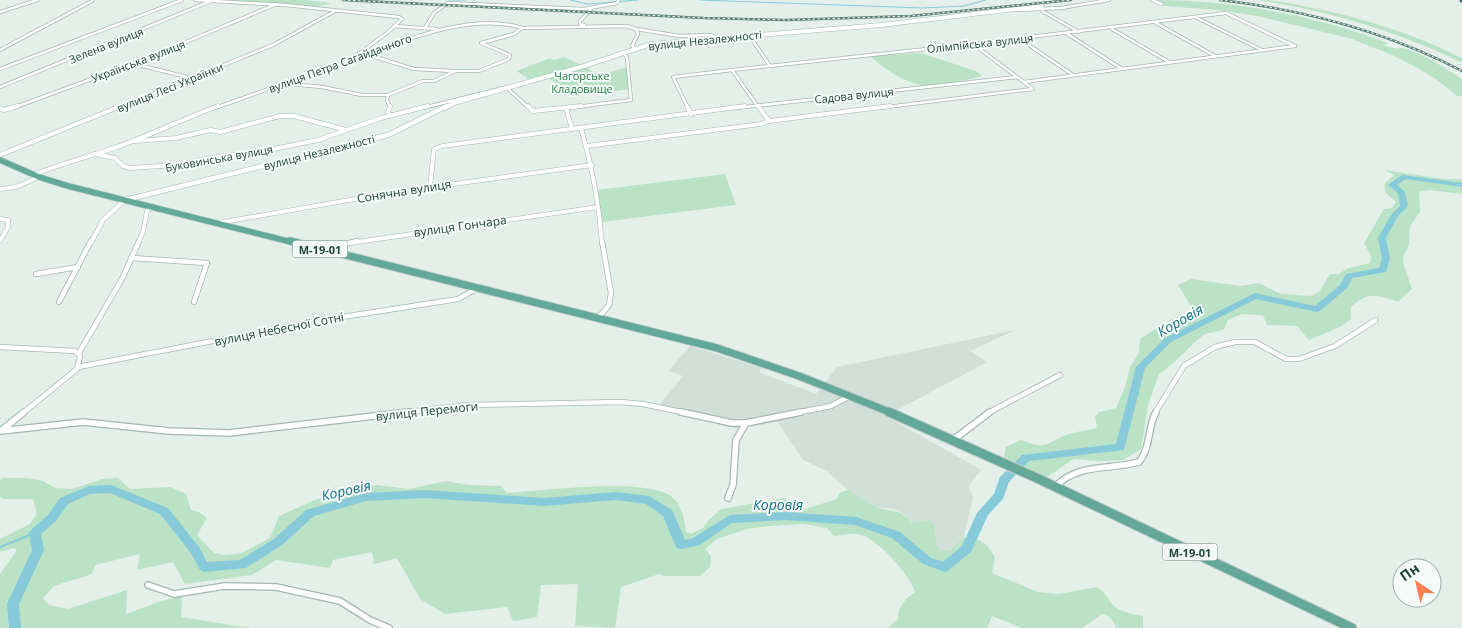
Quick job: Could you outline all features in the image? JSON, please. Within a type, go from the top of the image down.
[{"type":"main road","name":"М-19-01","points":[[0,160],[36,176],[125,200],[717,348],[769,365],[850,396],[993,458],[1352,628]]},
{"type":"street","points":[[0,12],[37,0]]},
{"type":"street","points":[[0,50],[91,0],[96,0]]},
{"type":"street","points":[[0,69],[182,0]]},
{"type":"street","points":[[195,0],[274,5],[399,17],[402,19],[349,60]]},
{"type":"street","name":"Зелена вулиця","points":[[0,87],[212,0]]},
{"type":"street","name":"вулиця Незалежності","points":[[125,200],[388,134],[407,127],[454,103],[651,44],[882,25],[1042,6],[1041,0]]},
{"type":"street","points":[[1008,9],[1038,10],[1082,6],[1109,0]]},
{"type":"street","points":[[1152,0],[1162,4]]},
{"type":"street","points":[[424,28],[431,17],[444,4],[448,3],[582,10],[619,1]]},
{"type":"street","name":"Українська вулиця","points":[[2,110],[134,64],[274,5]]},
{"type":"street","points":[[590,26],[580,22],[593,8]]},
{"type":"street","points":[[1038,10],[1079,32]]},
{"type":"street","name":"вулиця Лесі Українки","points":[[0,155],[279,42],[335,11]]},
{"type":"street","name":"Олімпійська вулиця","points":[[691,114],[673,78],[682,75],[1020,39],[1227,13],[1295,46],[1262,50]]},
{"type":"street","points":[[1196,17],[1262,50]]},
{"type":"street","name":"вулиця Петра Сагайдачного","points":[[0,189],[16,187],[36,176],[182,119],[285,84],[408,38],[443,29],[490,22],[510,24],[522,28],[626,26],[680,36],[712,35],[717,38]]},
{"type":"street","points":[[1154,23],[1216,56]]},
{"type":"street","points":[[394,26],[443,29]]},
{"type":"street","points":[[368,54],[416,70],[479,71],[509,59],[510,55],[481,43],[490,38],[514,34],[522,28]]},
{"type":"street","points":[[1111,28],[1169,62]]},
{"type":"street","points":[[635,48],[632,46],[638,34],[636,29]]},
{"type":"street","points":[[1066,33],[1122,69]]},
{"type":"street","points":[[750,35],[770,66]]},
{"type":"street","points":[[1020,39],[1073,75]]},
{"type":"street","points":[[587,146],[761,124],[769,120],[1033,89],[973,44]]},
{"type":"street","points":[[1024,82],[1262,50]]},
{"type":"street","points":[[504,87],[533,111],[631,100],[627,58],[624,53]]},
{"type":"street","points":[[134,64],[192,78]]},
{"type":"street","points":[[732,70],[756,105],[769,120]]},
{"type":"street","points":[[285,84],[322,86],[360,95],[388,95],[423,81],[434,81],[455,72]]},
{"type":"street","name":"Садова вулиця","points":[[430,187],[436,147],[756,105],[1017,77]]},
{"type":"street","name":"Буковинська вулиця","points":[[94,154],[115,158],[123,166],[130,168],[162,168],[216,156],[259,152],[298,144],[390,115],[504,87]]},
{"type":"street","points":[[388,95],[387,100],[390,106],[388,112],[390,115]]},
{"type":"street","points":[[566,108],[572,129]]},
{"type":"street","points":[[127,142],[176,138],[211,130],[220,132],[280,116],[294,116],[346,130]]},
{"type":"street","points":[[581,128],[592,165],[603,258],[612,296],[598,318]]},
{"type":"street","name":"Сонячна вулиця","points":[[216,223],[430,187],[592,165]]},
{"type":"street","points":[[58,302],[104,218],[125,200]]},
{"type":"street","points":[[0,431],[78,368],[80,354],[92,328],[108,305],[142,232],[147,211],[152,207]]},
{"type":"street","name":"вулиця Гончара","points":[[323,250],[353,242],[598,207]]},
{"type":"street","points":[[0,219],[8,220],[8,227],[0,241]]},
{"type":"street","points":[[131,258],[207,263],[194,302]]},
{"type":"street","points":[[36,274],[78,267]]},
{"type":"street","name":"вулиця Небесної Сотні","points":[[78,368],[317,321],[458,299],[478,288]]},
{"type":"street","points":[[1056,487],[1066,478],[1087,470],[1139,462],[1146,454],[1153,416],[1164,400],[1180,369],[1209,349],[1228,344],[1253,342],[1266,346],[1284,359],[1295,360],[1340,345],[1376,320]]},
{"type":"street","points":[[0,347],[80,354]]},
{"type":"street","points":[[953,440],[967,427],[1029,390],[1060,375]]},
{"type":"street","name":"вулиця Перемоги","points":[[0,431],[83,422],[169,431],[229,433],[469,405],[620,402],[643,404],[732,423],[746,424],[831,406],[850,396]]},
{"type":"street","points":[[728,498],[733,485],[736,440],[746,424]]},
{"type":"street","points":[[148,585],[174,594],[225,586],[276,587],[340,601],[370,620],[389,628]]},
{"type":"shaded area","points":[[1015,330],[970,351],[987,362],[886,416],[981,470],[969,486],[973,497],[964,537],[950,550],[942,551],[937,545],[934,524],[927,520],[912,523],[905,515],[894,509],[875,507],[848,490],[827,471],[803,460],[778,422],[737,429],[657,408],[683,376],[668,371],[690,346],[762,368],[759,372],[816,394],[837,367]]},
{"type":"green space","points":[[215,0],[302,0],[332,3],[322,6],[293,7]]},
{"type":"green space","points":[[1153,0],[1243,6],[1302,17],[1360,33],[1388,43],[1384,45],[1388,47],[1406,49],[1442,66],[1462,79],[1462,96],[1457,96],[1436,79],[1412,65],[1352,39],[1258,16],[1217,10],[1165,6]]},
{"type":"green space","points":[[1257,0],[1299,5],[1371,22],[1444,49],[1462,58],[1462,63],[1413,41],[1336,16]]},
{"type":"green space","points":[[921,53],[976,71],[982,76],[942,85],[921,85],[907,81],[894,74],[870,56]]},
{"type":"green space","points":[[564,57],[581,65],[528,79],[517,71],[550,58],[554,60]]},
{"type":"green space","name":"Чагорське Кладовище","points":[[586,67],[599,76],[627,67],[631,89],[574,96],[547,77]]},
{"type":"green space","points":[[1385,170],[1443,179],[1462,179],[1462,194],[1429,190],[1419,192],[1420,212],[1410,226],[1409,245],[1403,262],[1412,289],[1398,302],[1379,296],[1363,298],[1351,307],[1351,319],[1340,327],[1309,340],[1297,326],[1267,325],[1263,315],[1242,314],[1228,320],[1224,329],[1202,336],[1159,374],[1148,405],[1141,449],[1123,460],[1074,459],[1047,477],[1004,457],[1006,447],[1021,440],[1036,445],[1045,445],[1070,434],[1097,428],[1095,417],[1099,412],[1116,408],[1125,387],[1130,367],[1139,353],[1140,339],[1172,319],[1195,312],[1178,285],[1191,279],[1241,286],[1258,283],[1281,294],[1311,296],[1319,292],[1330,274],[1338,274],[1349,268],[1370,263],[1371,256],[1364,243],[1384,209],[1392,208],[1396,202],[1387,194],[1385,189],[1385,183],[1394,175]]},
{"type":"green space","points":[[725,174],[736,205],[602,222],[597,190]]},
{"type":"green space","points":[[3,478],[26,478],[43,481],[56,488],[72,489],[102,479],[118,478],[130,489],[170,487],[186,494],[191,510],[199,512],[207,518],[197,535],[214,553],[226,555],[242,553],[270,538],[279,516],[317,499],[376,485],[409,489],[446,481],[468,485],[501,486],[507,493],[618,486],[641,488],[659,491],[672,497],[681,509],[686,532],[691,534],[703,528],[721,509],[784,498],[802,510],[837,499],[839,493],[848,490],[876,507],[899,512],[912,523],[927,520],[934,524],[937,545],[942,551],[950,550],[964,537],[982,542],[995,557],[992,573],[1038,592],[1059,594],[1097,587],[1119,609],[1143,616],[1143,628],[1117,628],[1110,617],[1102,614],[1082,628],[1022,628],[992,616],[987,628],[888,628],[898,619],[899,610],[906,599],[915,592],[900,567],[873,541],[864,536],[854,534],[834,536],[827,528],[803,524],[747,529],[717,539],[705,549],[711,556],[710,567],[700,576],[665,576],[659,574],[621,587],[615,628],[575,626],[578,584],[541,585],[537,617],[513,621],[507,607],[445,614],[420,599],[397,558],[374,564],[372,552],[333,560],[330,568],[276,560],[252,575],[185,584],[173,562],[137,570],[140,554],[95,565],[92,574],[54,586],[43,598],[49,605],[68,609],[127,590],[126,614],[161,601],[182,596],[181,617],[251,628],[0,628],[0,574],[17,550],[14,548],[0,552],[0,539],[30,524],[37,514],[33,499],[4,499],[0,497],[0,480]]},
{"type":"waterway","points":[[448,0],[466,0]]},
{"type":"waterway","points":[[571,0],[587,4],[638,0]]},
{"type":"waterway","points":[[700,0],[922,8],[964,6],[986,0]]},
{"type":"waterway","name":"Коровія","points":[[15,628],[13,604],[38,550],[35,533],[52,518],[64,501],[89,490],[111,489],[164,511],[195,550],[204,567],[242,565],[278,542],[310,513],[366,497],[424,494],[544,502],[616,496],[649,500],[668,513],[681,545],[696,542],[730,519],[785,516],[856,521],[896,535],[927,561],[945,567],[967,549],[983,513],[999,496],[1004,480],[1026,458],[1120,447],[1141,367],[1168,340],[1255,296],[1317,309],[1344,286],[1349,276],[1383,270],[1386,259],[1382,238],[1395,215],[1404,206],[1401,192],[1392,185],[1405,177],[1462,185]]},
{"type":"waterway","points":[[0,547],[35,533]]},
{"type":"railway","points":[[343,0],[704,18],[787,20],[911,16],[1071,0]]},
{"type":"railway","points":[[1220,0],[1252,4],[1344,24],[1404,44],[1462,71]]}]
